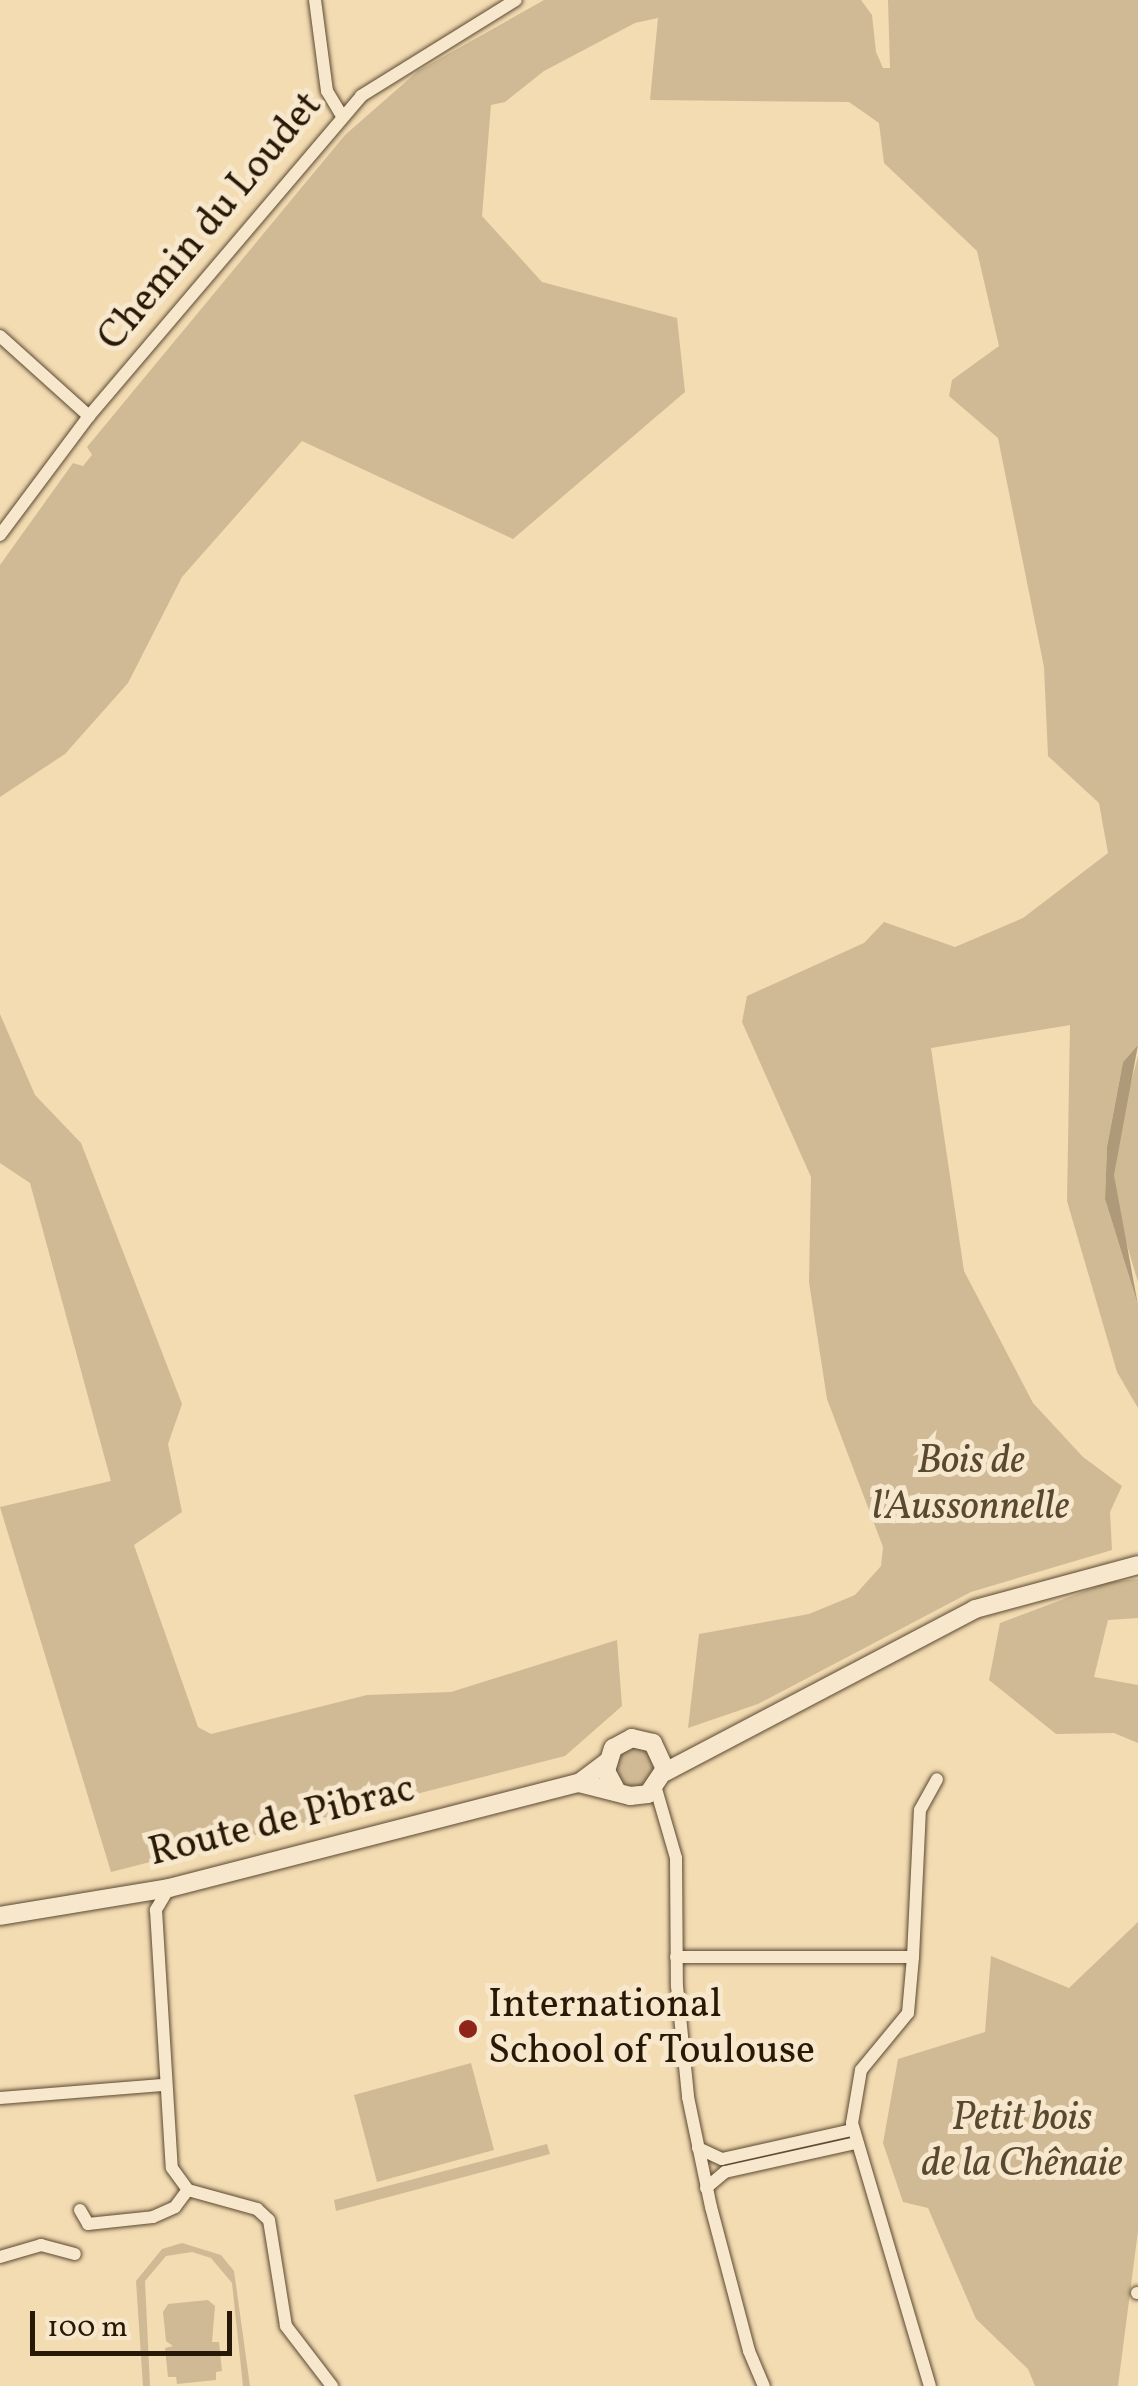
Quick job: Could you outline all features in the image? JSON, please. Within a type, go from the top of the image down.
[{"type":"main road","points":[[696,1751],[659,1749],[628,1738],[613,1748],[606,1764],[616,1790],[653,1786],[696,1751],[762,1723],[975,1609],[1138,1565]]},
{"type":"main road","points":[[653,1786],[659,1749]]},
{"type":"main road","name":"Route de Pibrac","points":[[0,1916],[168,1888],[578,1782],[606,1764]]},
{"type":"main road","name":"Route de Pibrac","points":[[578,1782],[616,1790]]},
{"type":"street","points":[[315,0],[327,91],[342,116]]},
{"type":"street","name":"Chemin du Loudet","points":[[0,535],[90,416],[342,116],[392,72],[497,5],[516,0]]},
{"type":"street","points":[[0,336],[90,416]]},
{"type":"street","points":[[930,2386],[854,2136],[861,2070],[908,2013],[920,1810],[937,1779]]},
{"type":"street","points":[[653,1786],[676,1858],[676,1957],[698,2148],[749,2351],[764,2386]]},
{"type":"street","points":[[168,1888],[156,1910],[161,1938],[162,2085],[169,2158],[188,2190],[253,2208],[269,2220],[286,2326],[332,2386]]},
{"type":"street","points":[[676,1957],[912,1957]]},
{"type":"street","points":[[0,2098],[162,2085]]},
{"type":"street","points":[[698,2148],[718,2160],[854,2136]]},
{"type":"street","points":[[706,2188],[725,2172],[854,2136]]},
{"type":"street","points":[[80,2210],[88,2224],[153,2218],[176,2207],[188,2190]]},
{"type":"street","points":[[0,2257],[41,2245],[75,2254]]},
{"type":"green space","name":"Bois de l'Aussonnelle","points":[[544,0],[861,0],[872,15],[876,52],[883,68],[890,68],[888,0],[1138,0],[1138,1045],[1123,1062],[1107,1147],[1105,1199],[1138,1305],[1138,1408],[1117,1372],[1067,1201],[1070,1025],[931,1048],[964,1271],[1033,1403],[1083,1457],[1122,1486],[1110,1512],[1112,1550],[971,1592],[758,1704],[688,1728],[699,1634],[809,1614],[855,1595],[881,1566],[883,1547],[827,1399],[809,1282],[811,1177],[742,1022],[747,996],[864,943],[884,922],[955,947],[1023,918],[1108,853],[1099,803],[1048,756],[1044,667],[998,438],[949,396],[952,380],[999,346],[977,251],[884,163],[879,123],[849,102],[650,100],[658,18],[635,23],[544,71],[505,102],[491,105],[482,216],[542,282],[677,318],[685,392],[513,539],[302,441],[182,577],[128,683],[65,754],[0,797],[0,565],[73,463],[83,466],[92,455],[87,447],[345,135],[418,71]]},
{"type":"green space","points":[[0,1014],[35,1095],[81,1143],[182,1404],[168,1444],[182,1512],[134,1545],[198,1727],[211,1734],[367,1695],[451,1692],[617,1640],[622,1706],[565,1756],[111,1872],[0,1507],[111,1481],[30,1183],[0,1163]]},
{"type":"green space","points":[[1138,1056],[1138,1282],[1118,1215],[1114,1175],[1115,1141]]},
{"type":"green space","points":[[1138,1579],[1138,1618],[1108,1620],[1094,1677],[1138,1685],[1138,1743],[1114,1733],[1056,1734],[989,1680],[1000,1623],[1109,1582]]},
{"type":"green space","points":[[636,1746],[651,1752],[657,1767],[651,1782],[636,1788],[621,1782],[615,1767],[621,1752]]},
{"type":"green space","name":"Petit bois de la Chênaie","points":[[1138,1922],[1138,2231],[1118,2386],[1035,2386],[1028,2369],[976,2319],[928,2208],[903,2202],[883,2143],[898,2059],[985,2032],[991,1956],[1069,1988]]},
{"type":"green space","points":[[471,2063],[494,2150],[377,2182],[354,2095]]},
{"type":"green space","points":[[547,2144],[550,2154],[336,2211],[334,2200]]},
{"type":"green space","points":[[182,2243],[221,2255],[234,2271],[250,2386],[243,2386],[232,2283],[211,2258],[192,2252],[166,2256],[145,2281],[150,2386],[143,2386],[136,2281],[162,2249]]},
{"type":"green space","points":[[208,2300],[215,2306],[212,2342],[219,2342],[222,2371],[216,2372],[216,2380],[177,2384],[176,2377],[168,2377],[165,2348],[173,2346],[166,2341],[163,2312],[168,2304]]},
{"type":"shaded area","points":[[1138,1045],[1114,1175],[1138,1305],[1105,1199],[1107,1147],[1123,1062]]},
{"type":"place","name":"International School of Toulouse","points":[[468,2029]]}]
